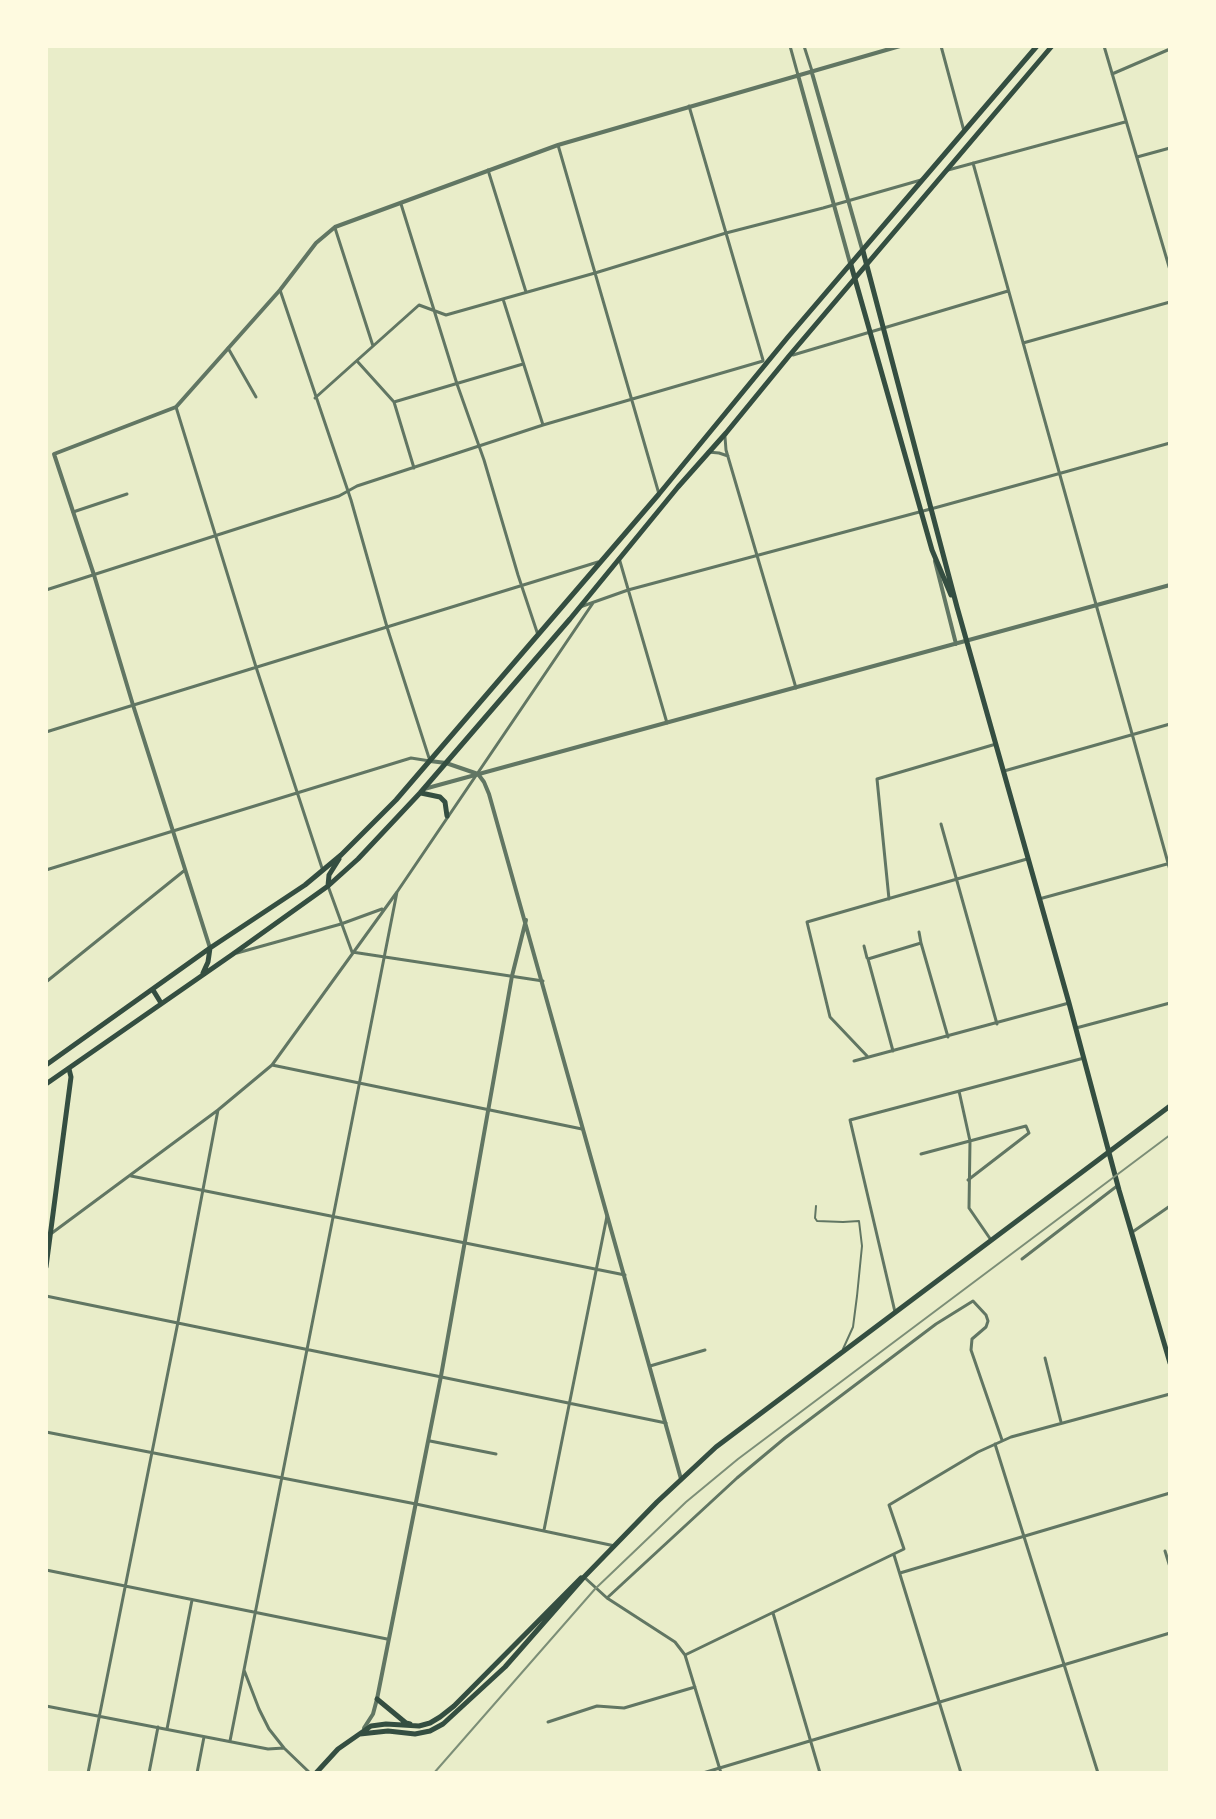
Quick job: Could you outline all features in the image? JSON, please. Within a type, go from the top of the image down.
[{"type":"main road","points":[[47,1065],[210,948],[305,885],[341,855],[396,800],[659,494],[763,364],[1037,46]]},
{"type":"main road","points":[[46,1084],[328,886],[358,859],[446,763],[1052,46]]},
{"type":"main road","points":[[863,251],[957,607],[1170,1363]]},
{"type":"main road","points":[[851,265],[932,550],[957,607]]},
{"type":"main road","points":[[422,791],[440,797],[445,802],[447,816]]},
{"type":"main road","points":[[328,886],[329,875],[341,855]]},
{"type":"main road","points":[[193,981],[206,968],[210,948]]},
{"type":"main road","points":[[153,990],[161,1003]]},
{"type":"main road","points":[[46,1267],[71,1077],[69,1069]]},
{"type":"main road","points":[[360,1734],[388,1731],[415,1734],[443,1724],[505,1667],[584,1577],[716,1447],[1170,1106]]},
{"type":"main road","points":[[313,1773],[338,1749],[367,1728],[379,1724],[419,1726],[435,1721],[454,1706],[578,1579],[584,1577]]},
{"type":"main road","points":[[377,1699],[406,1723],[419,1726]]},
{"type":"street","points":[[790,46],[851,265]]},
{"type":"street","points":[[804,46],[863,251]]},
{"type":"street","points":[[872,46],[874,53]]},
{"type":"street","points":[[47,456],[176,407],[280,290],[316,243],[335,227],[558,145],[900,46]]},
{"type":"street","points":[[941,46],[964,132]]},
{"type":"street","points":[[1104,46],[1170,270]]},
{"type":"street","points":[[1112,74],[1170,49]]},
{"type":"street","points":[[46,590],[339,496],[357,486],[543,425],[763,364],[689,106]]},
{"type":"street","points":[[948,170],[1125,121]]},
{"type":"street","points":[[558,145],[659,494]]},
{"type":"street","points":[[1137,157],[1170,148]]},
{"type":"street","points":[[973,163],[1170,870]]},
{"type":"street","points":[[488,170],[526,292]]},
{"type":"street","points":[[315,398],[419,305],[446,315],[726,233],[925,179]]},
{"type":"street","points":[[401,204],[538,635]]},
{"type":"street","points":[[335,227],[373,346]]},
{"type":"street","points":[[280,290],[348,491],[430,761]]},
{"type":"street","points":[[789,356],[1008,291]]},
{"type":"street","points":[[503,298],[543,425]]},
{"type":"street","points":[[1023,343],[1170,302]]},
{"type":"street","points":[[228,348],[256,397]]},
{"type":"street","points":[[357,361],[394,402],[414,468]]},
{"type":"street","points":[[394,402],[523,364]]},
{"type":"street","points":[[176,407],[256,667],[323,870]]},
{"type":"street","points":[[726,433],[728,456],[796,688]]},
{"type":"street","points":[[577,608],[628,590],[1170,443]]},
{"type":"street","points":[[708,452],[728,456]]},
{"type":"street","points":[[54,454],[210,948]]},
{"type":"street","points":[[72,512],[127,494]]},
{"type":"street","points":[[932,550],[956,644]]},
{"type":"street","points":[[619,558],[667,723]]},
{"type":"street","points":[[46,732],[601,561]]},
{"type":"street","points":[[422,791],[1170,585]]},
{"type":"street","points":[[51,1234],[218,1110],[272,1065],[397,892],[593,603]]},
{"type":"street","points":[[1003,771],[1170,724]]},
{"type":"street","points":[[889,899],[877,779],[996,744]]},
{"type":"street","points":[[46,870],[411,758],[446,763],[478,774],[489,794],[526,920],[681,1479]]},
{"type":"street","points":[[941,824],[997,1024]]},
{"type":"street","points":[[868,1057],[830,1017],[807,922],[1027,859]]},
{"type":"street","points":[[1039,899],[1169,863]]},
{"type":"street","points":[[46,982],[185,870]]},
{"type":"street","points":[[328,886],[352,952]]},
{"type":"street","points":[[230,1741],[397,892]]},
{"type":"street","points":[[233,954],[341,924],[386,907]]},
{"type":"street","points":[[360,1734],[373,1714],[377,1699],[441,1376],[512,976],[526,920]]},
{"type":"street","points":[[919,932],[948,1037]]},
{"type":"street","points":[[868,959],[921,943]]},
{"type":"street","points":[[864,946],[893,1051]]},
{"type":"street","points":[[352,952],[543,981]]},
{"type":"street","points":[[854,1061],[1069,1003]]},
{"type":"street","points":[[1076,1028],[1170,1003]]},
{"type":"street","points":[[895,1312],[850,1120],[1084,1058]]},
{"type":"street","points":[[272,1065],[585,1130]]},
{"type":"street","points":[[959,1091],[970,1141],[969,1208],[991,1240]]},
{"type":"street","points":[[88,1773],[218,1110]]},
{"type":"street","points":[[921,1154],[1026,1126],[1029,1133],[968,1180]]},
{"type":"street","points":[[129,1176],[625,1275]]},
{"type":"street","points":[[1022,1259],[1118,1185]]},
{"type":"street","points":[[1131,1233],[1170,1206]]},
{"type":"street","points":[[544,1530],[607,1212]]},
{"type":"street","points":[[46,1296],[666,1423]]},
{"type":"street","points":[[607,1598],[785,1438],[936,1324],[973,1301],[988,1321],[986,1327],[972,1339],[971,1350],[1002,1440]]},
{"type":"street","points":[[650,1366],[705,1350]]},
{"type":"street","points":[[1045,1358],[1061,1422]]},
{"type":"street","points":[[685,1655],[904,1549],[889,1505],[1002,1440],[1170,1394]]},
{"type":"street","points":[[46,1432],[615,1546]]},
{"type":"street","points":[[428,1441],[496,1454]]},
{"type":"street","points":[[995,1444],[1098,1773]]},
{"type":"street","points":[[900,1573],[1170,1493]]},
{"type":"street","points":[[1165,1551],[1170,1567]]},
{"type":"street","points":[[894,1554],[961,1773]]},
{"type":"street","points":[[46,1570],[389,1639]]},
{"type":"street","points":[[584,1577],[607,1598],[675,1642],[685,1655],[721,1771]]},
{"type":"street","points":[[167,1729],[192,1600]]},
{"type":"street","points":[[773,1613],[820,1773]]},
{"type":"street","points":[[703,1773],[721,1771],[1170,1633]]},
{"type":"street","points":[[244,1670],[269,1729],[284,1748],[313,1773]]},
{"type":"street","points":[[548,1722],[597,1706],[624,1708],[695,1687]]},
{"type":"street","points":[[46,1706],[268,1749],[284,1748]]},
{"type":"street","points":[[149,1773],[158,1727]]},
{"type":"street","points":[[197,1773],[204,1736]]},
{"type":"lane","points":[[816,1206],[817,1221],[859,1221],[862,1246],[853,1327],[841,1353]]},
{"type":"railway","points":[[434,1773],[595,1589],[686,1502],[738,1459],[1170,1135]]}]
